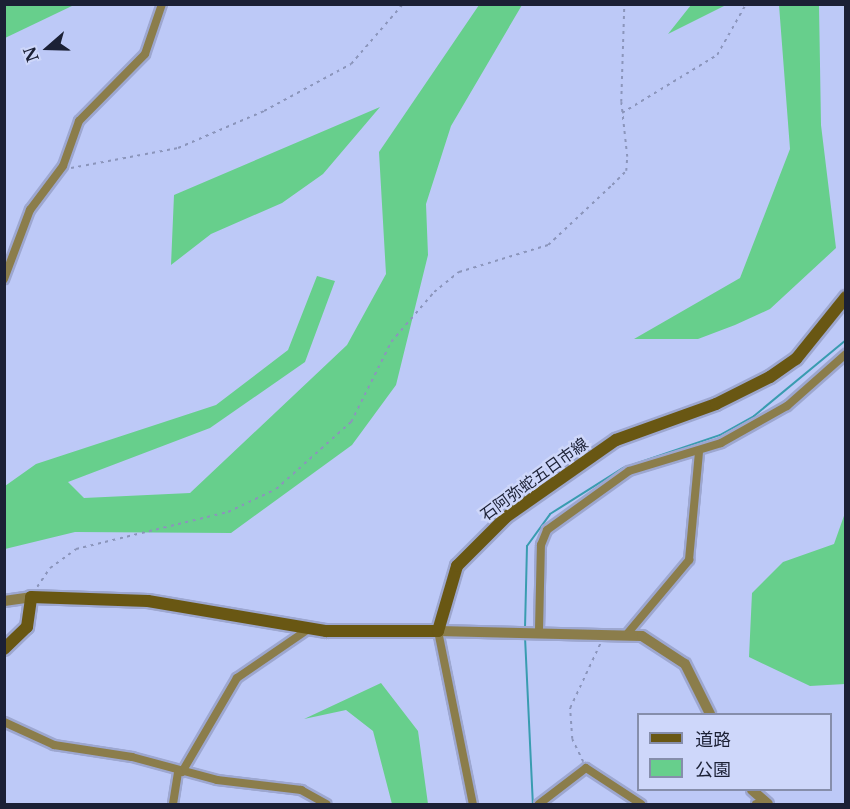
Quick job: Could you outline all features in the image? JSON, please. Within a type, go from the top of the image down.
[{"type":"main road","name":"石阿弥蛇五日市線","points":[[438,632],[457,567],[506,517],[616,440],[716,404],[770,377],[796,359],[846,297]]},
{"type":"main road","points":[[4,649],[27,627],[31,597],[148,601],[310,628],[438,632]]},
{"type":"street","points":[[4,279],[30,210],[59,172],[85,111],[145,54],[162,4]]},
{"type":"street","points":[[539,630],[541,545],[547,531],[629,471],[699,452],[787,406],[846,354]]},
{"type":"street","points":[[627,634],[689,560],[699,452]]},
{"type":"street","points":[[4,601],[31,597]]},
{"type":"street","points":[[174,804],[180,772],[237,678],[310,628]]},
{"type":"street","points":[[473,804],[438,632],[539,630],[627,634],[665,646],[679,658],[709,713]]},
{"type":"street","points":[[4,722],[54,745],[180,772],[301,790],[326,804]]},
{"type":"street","points":[[539,804],[586,768],[641,804]]},
{"type":"street","points":[[753,791],[763,804]]},
{"type":"path","points":[[59,172],[93,160],[178,148],[264,111],[351,64],[403,4]]},
{"type":"path","points":[[31,597],[50,568],[76,549],[228,512],[285,482],[351,422],[391,342],[434,292],[459,272],[548,245],[626,171],[621,113],[624,4]]},
{"type":"path","points":[[621,113],[717,55],[746,4]]},
{"type":"path","points":[[586,768],[572,739],[570,708],[607,632]]},
{"type":"green space","points":[[5,4],[74,4],[74,5],[5,38]]},
{"type":"green space","points":[[479,5],[522,5],[451,126],[426,204],[428,255],[396,385],[352,445],[231,533],[75,532],[5,549],[5,486],[36,464],[216,405],[288,350],[317,276],[335,281],[305,362],[210,428],[68,482],[84,498],[190,493],[347,345],[386,274],[379,152]]},
{"type":"green space","points":[[691,5],[726,5],[668,34]]},
{"type":"green space","points":[[779,5],[819,5],[821,125],[836,248],[770,309],[735,325],[698,339],[634,339],[740,278],[790,149]]},
{"type":"green space","points":[[380,107],[323,174],[282,203],[211,234],[171,265],[174,195]]},
{"type":"green space","points":[[845,513],[845,684],[810,686],[749,657],[752,593],[783,562],[834,544]]},
{"type":"green space","points":[[381,683],[418,731],[428,804],[392,804],[373,731],[346,710],[304,719]]},
{"type":"waterway","points":[[525,628],[527,546],[550,514],[623,468],[720,435],[754,416],[846,340]]},
{"type":"waterway","points":[[525,637],[533,804]]}]
